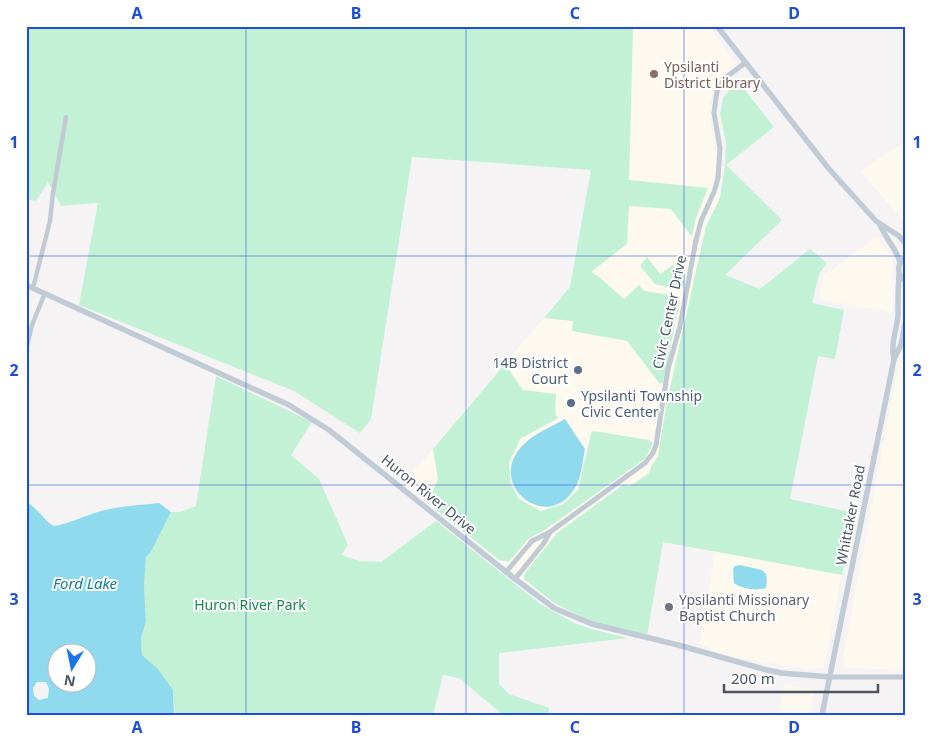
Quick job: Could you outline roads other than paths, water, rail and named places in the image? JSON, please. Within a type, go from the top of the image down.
[{"type":"main road","points":[[717,26],[828,170],[880,225],[884,235],[903,260]]},
{"type":"main road","points":[[880,225],[889,229],[905,243]]},
{"type":"main road","name":"Whittaker Road","points":[[894,358],[892,351],[898,317],[898,269],[903,260]]},
{"type":"main road","points":[[899,275],[905,281]]},
{"type":"main road","name":"Huron River Drive","points":[[26,285],[310,416],[554,608],[592,624],[678,645],[763,669],[781,673],[830,677]]},
{"type":"main road","name":"Whittaker Road","points":[[822,715],[894,358],[901,345],[905,324]]},
{"type":"street","name":"Civic Center Drive","points":[[506,572],[532,541],[550,532],[645,463],[653,453],[656,445],[668,370],[680,326],[696,240],[701,221],[718,178],[720,148],[714,113],[717,90],[725,78],[745,63]]},
{"type":"street","points":[[33,288],[50,221],[66,117]]},
{"type":"street","points":[[26,350],[34,319],[45,293]]},
{"type":"street","name":"Civic Center Drive","points":[[515,579],[544,543],[550,532]]},
{"type":"street","points":[[830,677],[905,677]]},
{"type":"water","points":[[565,419],[585,449],[578,482],[567,498],[553,506],[539,506],[526,500],[516,490],[511,477],[512,462],[526,442]]},
{"type":"water","name":"Ford Lake","points":[[26,502],[53,526],[105,510],[125,507],[159,503],[171,512],[152,550],[146,557],[144,586],[146,622],[141,638],[142,655],[158,669],[173,690],[174,715],[26,715]]},
{"type":"water","points":[[740,565],[762,570],[766,574],[766,588],[750,589],[734,583],[733,569],[735,566]]},
{"type":"place","name":"Ypsilanti District Library","points":[[654,74]]},
{"type":"place","name":"14B District Court","points":[[578,370]]},
{"type":"place","name":"Ypsilanti Township Civic Center","points":[[571,403]]},
{"type":"place","name":"Ypsilanti Missionary Baptist Church","points":[[669,607]]},
{"type":"park label","name":"Huron River Park","points":[[250,604]]}]
